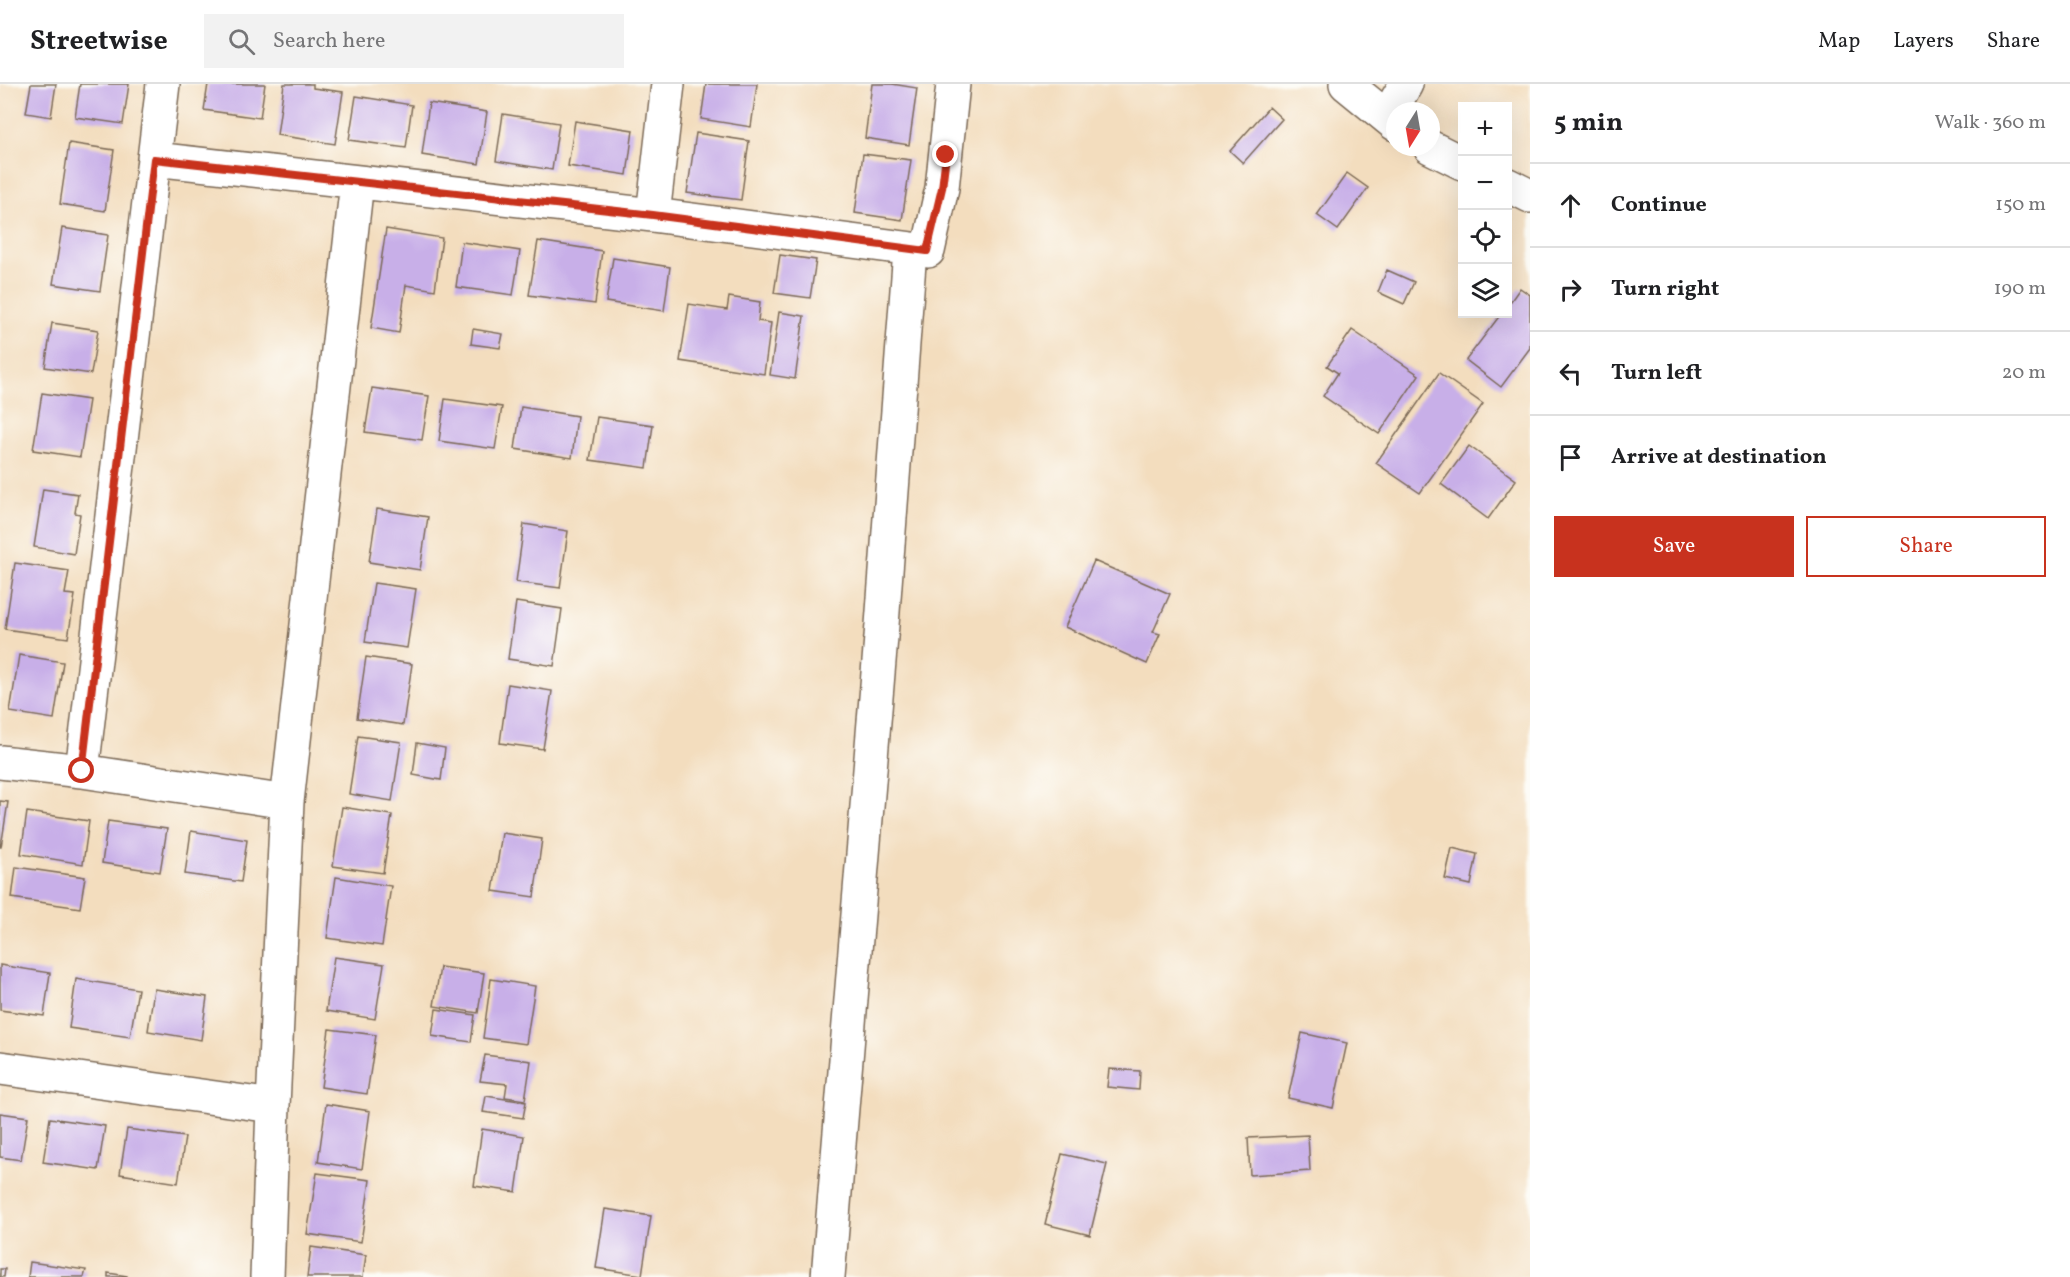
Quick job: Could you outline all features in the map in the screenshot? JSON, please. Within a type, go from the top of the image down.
[{"type":"street","points":[[82,771],[163,84]]},
{"type":"street","points":[[653,215],[668,84]]},
{"type":"street","points":[[154,159],[653,215],[927,251],[942,188],[953,84]]},
{"type":"street","points":[[1346,84],[1386,117]]},
{"type":"street","points":[[1399,102],[1406,84]]},
{"type":"street","points":[[1440,152],[1458,161]]},
{"type":"street","points":[[267,1277],[287,802],[357,182]]},
{"type":"street","points":[[1512,187],[1530,196]]},
{"type":"street","points":[[828,1277],[881,637],[910,250]]},
{"type":"street","points":[[0,762],[82,771],[287,802]]},
{"type":"street","points":[[0,1068],[273,1106]]},
{"type":"building","points":[[31,84],[56,84],[51,117],[26,113]]},
{"type":"building","points":[[80,84],[129,84],[123,124],[75,117]]},
{"type":"building","points":[[208,84],[265,84],[260,118],[204,110]]},
{"type":"building","points":[[284,84],[313,84],[313,88],[343,92],[335,144],[277,135]]},
{"type":"building","points":[[706,84],[757,84],[751,127],[701,119]]},
{"type":"building","points":[[872,84],[917,88],[909,145],[865,138]]},
{"type":"building","points":[[356,96],[412,105],[406,148],[349,140]]},
{"type":"building","points":[[429,103],[487,112],[479,164],[422,155]]},
{"type":"building","points":[[1269,107],[1282,119],[1243,163],[1230,151]]},
{"type":"building","points":[[503,114],[559,123],[552,170],[496,161]]},
{"type":"building","points":[[575,121],[633,130],[627,175],[568,166]]},
{"type":"building","points":[[696,133],[749,141],[741,200],[687,193]]},
{"type":"building","points":[[69,143],[114,150],[105,211],[60,204]]},
{"type":"building","points":[[863,154],[911,160],[902,220],[855,213]]},
{"type":"building","points":[[1347,173],[1368,188],[1338,230],[1317,215]]},
{"type":"building","points":[[62,228],[108,235],[100,291],[53,284]]},
{"type":"building","points":[[386,229],[442,238],[435,290],[406,285],[399,333],[371,328]]},
{"type":"building","points":[[538,241],[602,251],[595,304],[529,295]]},
{"type":"building","points":[[462,242],[520,251],[513,295],[456,287]]},
{"type":"building","points":[[780,255],[816,260],[810,298],[774,293]]},
{"type":"building","points":[[613,258],[670,267],[664,311],[606,302]]},
{"type":"building","points":[[1387,270],[1414,282],[1404,304],[1378,292]]},
{"type":"building","points":[[1520,288],[1530,295],[1530,348],[1501,387],[1466,360],[1498,318],[1512,318],[1512,299]]},
{"type":"building","points":[[729,297],[760,302],[758,321],[771,323],[764,374],[680,361],[689,304],[727,310]]},
{"type":"building","points":[[779,312],[804,316],[795,379],[770,375]]},
{"type":"building","points":[[52,323],[98,330],[91,374],[45,367]]},
{"type":"building","points":[[473,329],[503,334],[500,348],[471,344]]},
{"type":"building","points":[[1352,330],[1419,375],[1379,434],[1323,396],[1338,373],[1327,366]]},
{"type":"building","points":[[1439,373],[1483,404],[1420,493],[1376,463]]},
{"type":"building","points":[[372,388],[429,396],[422,440],[365,432]]},
{"type":"building","points":[[42,393],[89,400],[80,457],[33,450]]},
{"type":"building","points":[[445,399],[502,407],[495,449],[439,441]]},
{"type":"building","points":[[521,407],[577,416],[572,458],[515,449]]},
{"type":"building","points":[[597,417],[653,425],[647,468],[590,460]]},
{"type":"building","points":[[1469,446],[1516,480],[1488,519],[1441,484]]},
{"type":"building","points":[[43,489],[78,494],[75,513],[80,514],[74,554],[34,547]]},
{"type":"building","points":[[377,509],[428,517],[420,570],[369,562]]},
{"type":"building","points":[[524,524],[568,531],[560,588],[516,582]]},
{"type":"building","points":[[1094,561],[1170,594],[1153,632],[1160,634],[1147,664],[1065,627]]},
{"type":"building","points":[[15,563],[69,571],[65,594],[75,595],[68,638],[5,629]]},
{"type":"building","points":[[374,583],[416,589],[407,648],[365,642]]},
{"type":"building","points":[[516,602],[562,609],[554,666],[508,659]]},
{"type":"building","points":[[19,655],[63,662],[54,719],[10,712]]},
{"type":"building","points":[[366,657],[412,664],[403,725],[357,718]]},
{"type":"building","points":[[508,684],[552,691],[543,749],[500,743]]},
{"type":"building","points":[[358,736],[401,742],[392,801],[349,794]]},
{"type":"building","points":[[417,743],[445,748],[441,780],[413,775]]},
{"type":"building","points":[[0,801],[8,802],[1,847],[0,847]]},
{"type":"building","points":[[342,807],[392,815],[383,873],[333,866]]},
{"type":"building","points":[[27,812],[89,821],[83,864],[21,854]]},
{"type":"building","points":[[108,821],[167,829],[160,872],[102,863]]},
{"type":"building","points":[[191,831],[247,840],[241,882],[185,874]]},
{"type":"building","points":[[502,833],[542,839],[534,897],[493,891]]},
{"type":"building","points":[[1452,848],[1477,854],[1471,885],[1445,879]]},
{"type":"building","points":[[16,867],[85,877],[80,908],[12,898]]},
{"type":"building","points":[[336,877],[391,886],[382,946],[327,938]]},
{"type":"building","points":[[334,957],[384,964],[375,1019],[326,1011]]},
{"type":"building","points":[[0,965],[50,973],[44,1016],[0,1010]]},
{"type":"building","points":[[440,967],[484,973],[478,1013],[434,1006]]},
{"type":"building","points":[[76,979],[138,989],[130,1037],[69,1028]]},
{"type":"building","points":[[491,979],[535,986],[526,1044],[483,1038]]},
{"type":"building","points":[[154,989],[207,997],[201,1040],[148,1031]]},
{"type":"building","points":[[436,1009],[475,1015],[471,1042],[432,1036]]},
{"type":"building","points":[[329,1029],[376,1035],[367,1094],[321,1087]]},
{"type":"building","points":[[1302,1033],[1347,1043],[1333,1108],[1288,1098]]},
{"type":"building","points":[[485,1055],[531,1061],[525,1100],[505,1097],[507,1084],[480,1081]]},
{"type":"building","points":[[1109,1069],[1140,1071],[1139,1090],[1107,1087]]},
{"type":"building","points":[[486,1096],[526,1102],[523,1118],[483,1112]]},
{"type":"building","points":[[326,1104],[370,1111],[362,1169],[318,1162]]},
{"type":"building","points":[[0,1113],[28,1117],[21,1160],[0,1157]]},
{"type":"building","points":[[50,1118],[105,1126],[98,1170],[43,1162]]},
{"type":"building","points":[[127,1129],[185,1137],[178,1183],[120,1174]]},
{"type":"building","points":[[482,1129],[524,1136],[516,1192],[474,1186]]},
{"type":"building","points":[[1308,1135],[1310,1171],[1250,1175],[1248,1138]]},
{"type":"building","points":[[1062,1154],[1107,1164],[1090,1235],[1045,1224]]},
{"type":"building","points":[[317,1173],[370,1180],[361,1242],[307,1234]]},
{"type":"building","points":[[605,1209],[651,1216],[642,1275],[596,1268]]},
{"type":"building","points":[[311,1247],[366,1255],[363,1277],[307,1277]]},
{"type":"building","points":[[30,1262],[86,1270],[84,1277],[28,1277]]},
{"type":"building","points":[[0,1269],[5,1269],[4,1277],[0,1277]]},
{"type":"building","points":[[108,1273],[127,1276],[127,1277],[108,1277]]},
{"type":"route","points":[[82,771],[154,159],[653,215],[927,251],[942,188],[946,155]]}]
